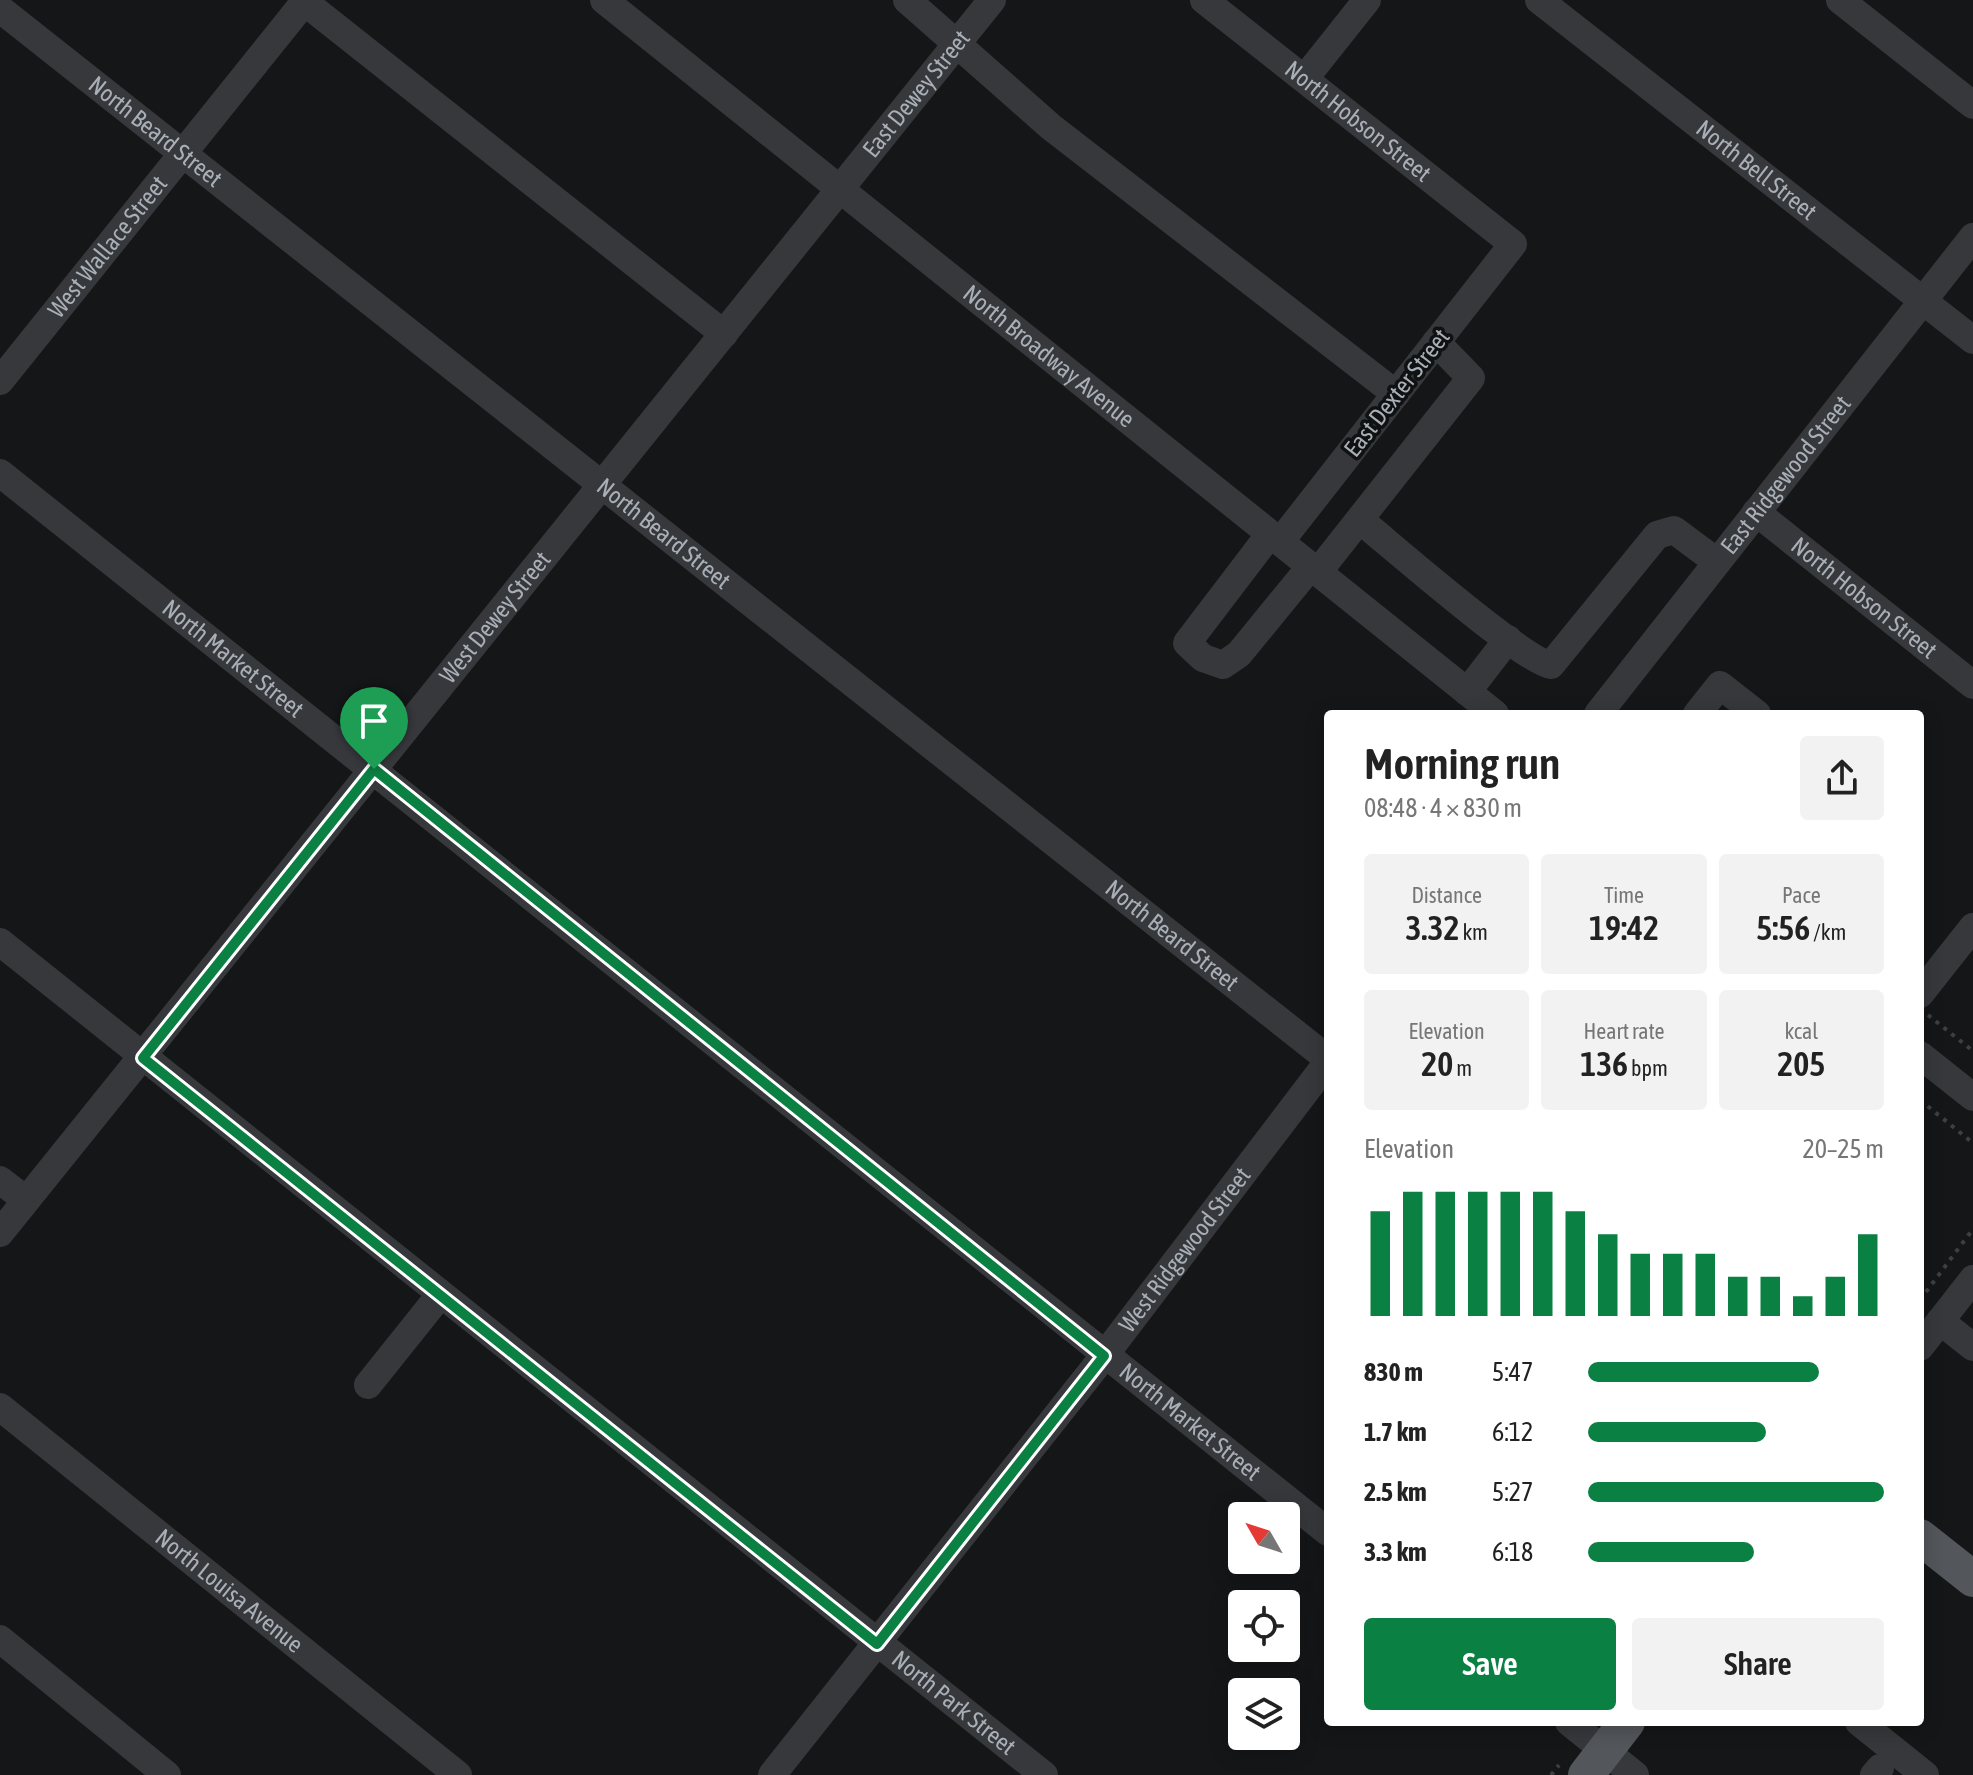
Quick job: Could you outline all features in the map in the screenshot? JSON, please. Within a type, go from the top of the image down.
[{"type":"main road","points":[[1924,1540],[1973,1579]]},
{"type":"main road","points":[[1595,1763],[1624,1726]]},
{"type":"street","name":"North Broadway Avenue","points":[[604,0],[1490,710]]},
{"type":"street","points":[[907,0],[1051,127],[1396,394]]},
{"type":"street","name":"East Dewey Street","points":[[841,190],[992,0]]},
{"type":"street","name":"North Hobson Street","points":[[1204,0],[1513,244]]},
{"type":"street","points":[[1305,78],[1367,0]]},
{"type":"street","name":"North Bell Street","points":[[1539,0],[1973,340]]},
{"type":"street","points":[[1840,0],[1973,105]]},
{"type":"street","points":[[304,1],[724,334]]},
{"type":"street","name":"West Wallace Street","points":[[0,381],[304,1]]},
{"type":"street","name":"North Beard Street","points":[[0,9],[1324,1057]]},
{"type":"street","name":"West Dewey Street","points":[[0,1233],[841,190]]},
{"type":"street","name":"East Ridgewood Street","points":[[1601,710],[1973,237]]},
{"type":"street","name":"East Dexter Street","points":[[1314,569],[1239,654],[1223,665],[1203,658],[1187,643],[1396,394],[1513,244]]},
{"type":"street","points":[[1314,569],[1360,520],[1471,378],[1436,342]]},
{"type":"street","name":"North Market Street","points":[[0,473],[1324,1529]]},
{"type":"street","name":"North Hobson Street","points":[[1756,512],[1973,685]]},
{"type":"street","points":[[1360,520],[1542,664],[1551,665],[1657,535],[1674,530],[1717,562]]},
{"type":"street","points":[[1467,692],[1508,639]]},
{"type":"street","points":[[1700,710],[1720,685],[1752,710]]},
{"type":"street","points":[[1924,989],[1973,927]]},
{"type":"street","name":"North Park Street","points":[[0,942],[1044,1775]]},
{"type":"street","points":[[1924,1058],[1973,1097]]},
{"type":"street","name":"West Ridgewood Street","points":[[772,1775],[1104,1356],[1324,1065]]},
{"type":"street","points":[[0,1180],[26,1200]]},
{"type":"street","points":[[1924,1342],[1973,1279]]},
{"type":"street","points":[[368,1385],[440,1295]]},
{"type":"street","points":[[1940,1321],[1973,1347]]},
{"type":"street","name":"North Louisa Avenue","points":[[0,1407],[458,1775]]},
{"type":"street","points":[[0,1639],[167,1775]]},
{"type":"street","points":[[1572,1726],[1595,1763],[1635,1775]]},
{"type":"street","points":[[1864,1726],[1925,1775]]},
{"type":"path","points":[[1924,1012],[1973,1051]]},
{"type":"path","points":[[1924,1103],[1973,1143]]},
{"type":"path","points":[[1924,1295],[1973,1229]]},
{"type":"route","points":[[374,769],[1104,1356],[877,1644],[143,1058],[374,769]]}]
